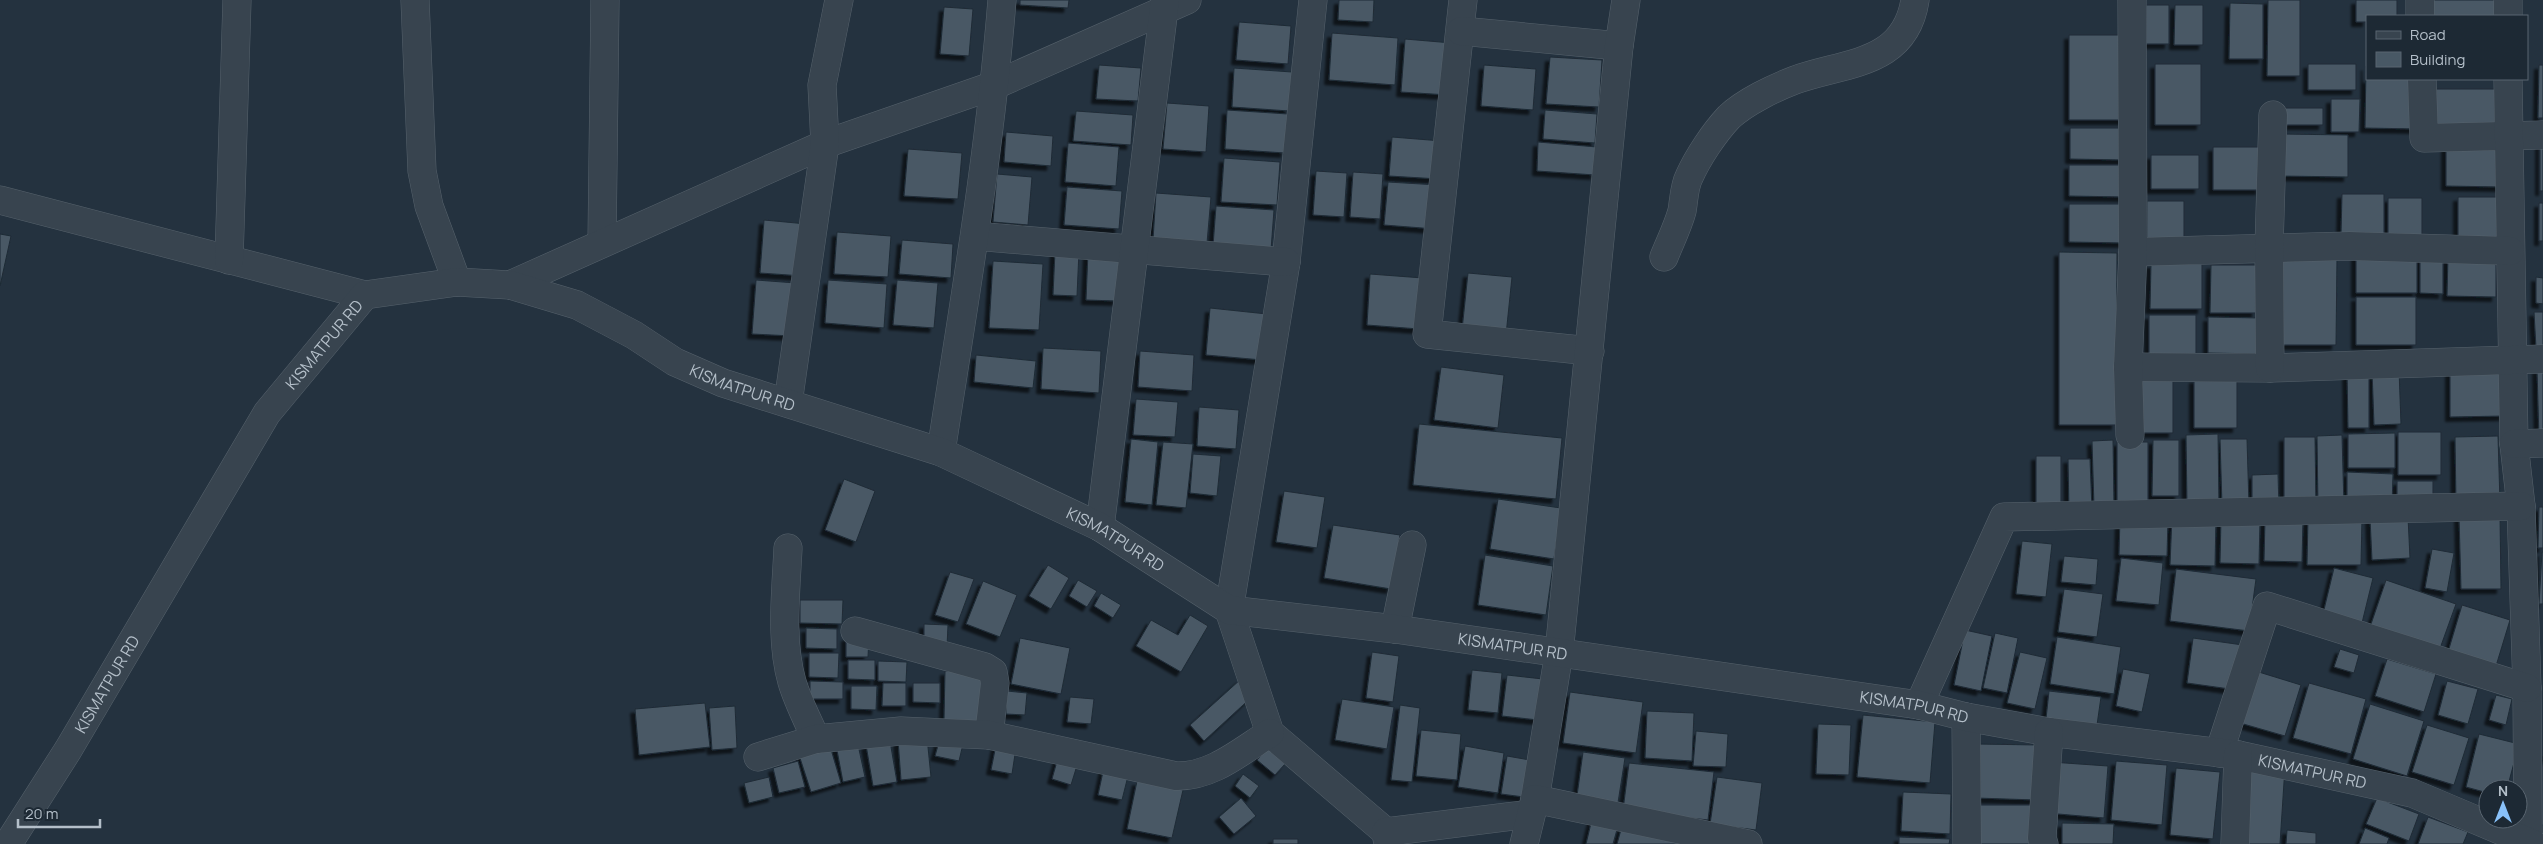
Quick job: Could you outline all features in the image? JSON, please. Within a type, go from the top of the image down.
[{"type":"street","points":[[229,260],[237,0]]},
{"type":"street","points":[[415,0],[422,171],[429,206],[457,282]]},
{"type":"street","points":[[602,243],[605,0]]},
{"type":"street","points":[[788,403],[825,144],[822,84],[839,0]]},
{"type":"street","points":[[941,452],[975,236],[995,85],[1002,0]]},
{"type":"street","points":[[1313,0],[1286,262],[1229,610],[1270,733],[1387,838],[1532,806],[1748,844]]},
{"type":"street","points":[[1463,0],[1427,334],[1590,351]]},
{"type":"street","points":[[1524,844],[1559,653],[1619,46],[1626,0]]},
{"type":"street","points":[[1664,257],[1682,212],[1688,178],[1728,119],[1746,103],[1795,80],[1856,64],[1886,48],[1904,34],[1912,14],[1914,0]]},
{"type":"street","points":[[2130,435],[2128,367],[2133,252],[2132,0]]},
{"type":"street","points":[[2420,0],[2420,15]]},
{"type":"street","points":[[2508,0],[2508,15]]},
{"type":"street","points":[[510,285],[825,144],[995,85],[1172,3]]},
{"type":"street","points":[[1100,527],[1136,250],[1172,3]]},
{"type":"street","points":[[1461,31],[1619,46]]},
{"type":"street","points":[[2422,80],[2424,138],[2543,136]]},
{"type":"street","points":[[2508,80],[2514,444],[2520,506],[2531,843]]},
{"type":"street","points":[[2270,368],[2269,247],[2273,115]]},
{"type":"street","points":[[0,200],[364,295]]},
{"type":"street","points":[[975,236],[1286,262]]},
{"type":"street","points":[[2133,252],[2349,246],[2510,251]]},
{"type":"street","name":"KISMATPUR RD","points":[[8,844],[68,750],[267,413],[364,295],[457,282],[510,285],[577,305],[634,334],[675,362],[723,383],[941,452],[1100,527],[1229,610],[1395,629],[1919,705],[1966,717],[2049,732],[2229,754],[2412,793],[2531,843]]},
{"type":"street","points":[[2128,367],[2270,368],[2543,359]]},
{"type":"street","points":[[2514,444],[2543,443]]},
{"type":"street","points":[[1919,705],[2004,517],[2520,506]]},
{"type":"street","points":[[1395,629],[1412,545]]},
{"type":"street","points":[[788,548],[785,632],[787,658],[792,682],[816,739]]},
{"type":"street","points":[[2234,844],[2229,754],[2267,606],[2527,688]]},
{"type":"street","points":[[855,631],[985,667],[993,672],[995,684],[989,734]]},
{"type":"street","points":[[1966,717],[1966,844]]},
{"type":"street","points":[[758,757],[816,739],[901,731],[989,734],[1176,776],[1190,776],[1207,772],[1270,733]]},
{"type":"street","points":[[2044,844],[2042,838],[2049,732]]},
{"type":"building","points":[[1020,0],[1069,0],[1068,8],[1020,5]]},
{"type":"building","points":[[1339,0],[1374,0],[1373,22],[1338,20]]},
{"type":"building","points":[[2268,0],[2300,0],[2300,76],[2267,76]]},
{"type":"building","points":[[2356,0],[2397,0],[2397,15],[2366,15],[2366,22],[2356,22]]},
{"type":"building","points":[[2431,0],[2499,0],[2499,15],[2431,15]]},
{"type":"building","points":[[2230,3],[2263,4],[2263,59],[2229,59]]},
{"type":"building","points":[[2146,5],[2169,5],[2169,44],[2146,44]]},
{"type":"building","points":[[2175,5],[2203,5],[2203,45],[2174,45]]},
{"type":"building","points":[[944,7],[973,9],[969,56],[940,54]]},
{"type":"building","points":[[1239,22],[1291,26],[1288,64],[1236,60]]},
{"type":"building","points":[[1332,33],[1398,38],[1395,85],[1329,80]]},
{"type":"building","points":[[2069,35],[2126,35],[2126,120],[2069,120]]},
{"type":"building","points":[[1405,39],[1452,43],[1448,95],[1401,92]]},
{"type":"building","points":[[1550,57],[1602,60],[1599,107],[1546,104]]},
{"type":"building","points":[[2155,64],[2201,64],[2201,125],[2155,125]]},
{"type":"building","points":[[2308,64],[2356,64],[2356,90],[2308,90]]},
{"type":"building","points":[[1099,65],[1141,68],[1138,101],[1096,99]]},
{"type":"building","points":[[1484,65],[1536,69],[1533,110],[1481,106]]},
{"type":"building","points":[[2539,65],[2543,65],[2543,118],[2538,118]]},
{"type":"building","points":[[2366,66],[2366,80],[2418,80],[2418,129],[2365,128]]},
{"type":"building","points":[[1234,68],[1292,72],[1289,111],[1232,107]]},
{"type":"building","points":[[2436,89],[2501,89],[2501,135],[2435,135]]},
{"type":"building","points":[[2331,99],[2360,99],[2359,132],[2331,132]]},
{"type":"building","points":[[1167,103],[1209,106],[1206,152],[1163,149]]},
{"type":"building","points":[[2279,108],[2323,108],[2323,125],[2279,125]]},
{"type":"building","points":[[1227,110],[1288,114],[1285,153],[1225,149]]},
{"type":"building","points":[[1545,110],[1597,114],[1595,143],[1543,139]]},
{"type":"building","points":[[1076,111],[1133,115],[1131,145],[1073,141]]},
{"type":"building","points":[[2070,128],[2124,128],[2124,160],[2070,159]]},
{"type":"building","points":[[1006,132],[1053,136],[1051,166],[1004,162]]},
{"type":"building","points":[[2280,134],[2348,135],[2348,177],[2279,176]]},
{"type":"building","points":[[1392,137],[1442,141],[1439,179],[1389,176]]},
{"type":"building","points":[[2540,137],[2543,137],[2543,191],[2540,191]]},
{"type":"building","points":[[2446,140],[2502,141],[2502,187],[2446,186]]},
{"type":"building","points":[[1538,142],[1597,147],[1595,175],[1537,171]]},
{"type":"building","points":[[1068,143],[1119,147],[1116,186],[1065,182]]},
{"type":"building","points":[[2213,147],[2260,147],[2260,190],[2213,190]]},
{"type":"building","points":[[908,149],[962,153],[958,199],[904,196]]},
{"type":"building","points":[[2151,155],[2199,155],[2199,189],[2151,189]]},
{"type":"building","points":[[1224,158],[1280,162],[1277,205],[1221,202]]},
{"type":"building","points":[[2069,165],[2126,165],[2126,197],[2069,196]]},
{"type":"building","points":[[1316,171],[1347,173],[1344,217],[1313,215]]},
{"type":"building","points":[[1353,172],[1383,174],[1380,219],[1350,217]]},
{"type":"building","points":[[997,174],[1032,177],[1028,225],[993,222]]},
{"type":"building","points":[[1388,182],[1438,185],[1435,229],[1384,225]]},
{"type":"building","points":[[1067,187],[1122,191],[1119,229],[1064,225]]},
{"type":"building","points":[[1156,193],[1211,197],[1207,243],[1153,240]]},
{"type":"building","points":[[2342,194],[2384,194],[2384,235],[2341,235]]},
{"type":"building","points":[[2458,197],[2503,197],[2503,248],[2458,248]]},
{"type":"building","points":[[2388,198],[2422,198],[2422,242],[2388,241]]},
{"type":"building","points":[[2147,201],[2184,201],[2184,242],[2147,242]]},
{"type":"building","points":[[2539,203],[2543,203],[2543,241],[2539,241]]},
{"type":"building","points":[[2069,204],[2125,204],[2125,243],[2069,242]]},
{"type":"building","points":[[1216,206],[1274,210],[1271,250],[1213,246]]},
{"type":"building","points":[[764,220],[807,224],[803,276],[760,273]]},
{"type":"building","points":[[837,232],[891,236],[888,277],[834,274]]},
{"type":"building","points":[[0,234],[11,236],[0,286]]},
{"type":"building","points":[[902,240],[953,244],[951,278],[899,274]]},
{"type":"building","points":[[1055,251],[1079,251],[1077,296],[1053,295]]},
{"type":"building","points":[[1088,252],[1119,253],[1117,301],[1086,300]]},
{"type":"building","points":[[2059,252],[2117,253],[2116,425],[2059,425]]},
{"type":"building","points":[[2356,252],[2417,253],[2417,293],[2356,293]]},
{"type":"building","points":[[2280,256],[2337,257],[2336,345],[2280,345]]},
{"type":"building","points":[[2448,256],[2496,257],[2496,297],[2447,296]]},
{"type":"building","points":[[2420,257],[2443,257],[2443,294],[2420,293]]},
{"type":"building","points":[[993,261],[1043,264],[1039,330],[989,328]]},
{"type":"building","points":[[2151,264],[2202,264],[2202,309],[2150,309]]},
{"type":"building","points":[[2211,265],[2257,265],[2256,313],[2210,313]]},
{"type":"building","points":[[1468,273],[1512,277],[1506,335],[1462,330]]},
{"type":"building","points":[[1370,274],[1423,278],[1419,329],[1367,325]]},
{"type":"building","points":[[2536,277],[2543,278],[2543,304],[2536,303]]},
{"type":"building","points":[[756,280],[796,283],[792,336],[752,334]]},
{"type":"building","points":[[828,280],[887,284],[884,328],[825,323]]},
{"type":"building","points":[[897,280],[938,283],[934,328],[893,325]]},
{"type":"building","points":[[2356,297],[2416,297],[2416,345],[2356,345]]},
{"type":"building","points":[[1210,308],[1267,314],[1262,360],[1206,355]]},
{"type":"building","points":[[2534,312],[2543,312],[2543,347],[2536,348]]},
{"type":"building","points":[[2149,315],[2196,315],[2196,359],[2149,358]]},
{"type":"building","points":[[2208,317],[2260,318],[2260,354],[2208,353]]},
{"type":"building","points":[[1043,348],[1101,351],[1099,393],[1041,389]]},
{"type":"building","points":[[1140,351],[1194,355],[1192,391],[1138,387]]},
{"type":"building","points":[[976,355],[1036,361],[1033,388],[974,382]]},
{"type":"building","points":[[1441,367],[1504,375],[1498,428],[1434,420]]},
{"type":"building","points":[[2503,367],[2504,416],[2450,417],[2450,368]]},
{"type":"building","points":[[2399,369],[2401,424],[2374,425],[2372,370]]},
{"type":"building","points":[[2537,369],[2543,369],[2543,439],[2539,439]]},
{"type":"building","points":[[2347,371],[2369,371],[2369,428],[2348,428]]},
{"type":"building","points":[[2137,375],[2173,375],[2173,433],[2137,433]]},
{"type":"building","points":[[2194,379],[2237,379],[2237,428],[2194,428]]},
{"type":"building","points":[[1136,399],[1178,402],[1175,437],[1133,435]]},
{"type":"building","points":[[1199,407],[1239,410],[1236,449],[1197,446]]},
{"type":"building","points":[[1419,424],[1562,438],[1556,499],[1413,485]]},
{"type":"building","points":[[2398,432],[2441,432],[2441,475],[2398,475]]},
{"type":"building","points":[[2395,433],[2395,468],[2348,468],[2348,434]]},
{"type":"building","points":[[2218,434],[2219,506],[2187,506],[2186,435]]},
{"type":"building","points":[[2342,435],[2344,507],[2318,508],[2317,436]]},
{"type":"building","points":[[2498,436],[2500,503],[2456,504],[2455,437]]},
{"type":"building","points":[[2284,437],[2315,437],[2316,509],[2284,509]]},
{"type":"building","points":[[1131,439],[1158,442],[1152,505],[1125,502]]},
{"type":"building","points":[[2220,439],[2247,439],[2249,506],[2222,506]]},
{"type":"building","points":[[2113,440],[2114,507],[2094,507],[2092,441]]},
{"type":"building","points":[[2153,440],[2179,440],[2179,496],[2152,496]]},
{"type":"building","points":[[1163,442],[1193,444],[1186,508],[1156,505]]},
{"type":"building","points":[[2117,442],[2148,442],[2148,501],[2117,501]]},
{"type":"building","points":[[1193,454],[1221,456],[1217,496],[1190,493]]},
{"type":"building","points":[[2036,456],[2061,456],[2061,507],[2036,507]]},
{"type":"building","points":[[2068,459],[2090,459],[2092,511],[2069,512]]},
{"type":"building","points":[[2347,472],[2393,474],[2392,507],[2347,506]]},
{"type":"building","points":[[2278,474],[2279,508],[2252,508],[2252,475]]},
{"type":"building","points":[[844,479],[875,491],[856,542],[825,530]]},
{"type":"building","points":[[2397,481],[2433,481],[2433,502],[2397,502]]},
{"type":"building","points":[[1284,491],[1325,497],[1317,548],[1276,542]]},
{"type":"building","points":[[1498,499],[1561,508],[1554,559],[1490,549]]},
{"type":"building","points":[[2539,507],[2543,507],[2543,548],[2538,548]]},
{"type":"building","points":[[2500,515],[2501,589],[2461,589],[2459,516]]},
{"type":"building","points":[[2172,516],[2216,517],[2215,566],[2170,565]]},
{"type":"building","points":[[2120,517],[2168,518],[2167,556],[2119,555]]},
{"type":"building","points":[[2308,517],[2362,518],[2361,565],[2307,565]]},
{"type":"building","points":[[2408,517],[2410,558],[2372,560],[2370,518]]},
{"type":"building","points":[[2221,518],[2260,520],[2259,564],[2220,563]]},
{"type":"building","points":[[2265,519],[2303,519],[2302,562],[2264,561]]},
{"type":"building","points":[[1333,525],[1400,535],[1391,589],[1324,578]]},
{"type":"building","points":[[2022,541],[2052,544],[2046,597],[2016,594]]},
{"type":"building","points":[[2432,549],[2454,553],[2447,592],[2425,588]]},
{"type":"building","points":[[2542,552],[2543,604],[2539,604]]},
{"type":"building","points":[[1485,555],[1553,566],[1546,615],[1478,605]]},
{"type":"building","points":[[2064,556],[2098,559],[2096,585],[2061,582]]},
{"type":"building","points":[[2121,558],[2163,563],[2159,605],[2116,601]]},
{"type":"building","points":[[1048,565],[1069,578],[1051,609],[1029,596]]},
{"type":"building","points":[[2334,568],[2373,578],[2361,627],[2322,618]]},
{"type":"building","points":[[2176,569],[2256,579],[2249,631],[2170,621]]},
{"type":"building","points":[[950,572],[974,579],[958,622],[935,615]]},
{"type":"building","points":[[1078,580],[1097,591],[1087,607],[1069,596]]},
{"type":"building","points":[[2386,580],[2456,604],[2438,654],[2369,630]]},
{"type":"building","points":[[983,581],[1017,595],[1000,637],[966,624]]},
{"type":"building","points":[[2064,589],[2103,594],[2097,637],[2058,632]]},
{"type":"building","points":[[1101,593],[1121,605],[1113,618],[1094,606]]},
{"type":"building","points":[[800,600],[843,600],[842,624],[800,623]]},
{"type":"building","points":[[2462,605],[2510,620],[2496,666],[2448,652]]},
{"type":"building","points":[[1190,615],[1208,626],[1181,672],[1136,646],[1151,620],[1178,635]]},
{"type":"building","points":[[924,624],[948,625],[947,647],[924,647]]},
{"type":"building","points":[[806,628],[837,629],[837,649],[806,648]]},
{"type":"building","points":[[1965,630],[1992,636],[1981,691],[1954,685]]},
{"type":"building","points":[[1995,633],[2018,638],[2007,693],[1983,688]]},
{"type":"building","points":[[846,637],[869,637],[868,657],[846,657]]},
{"type":"building","points":[[2057,637],[2121,647],[2114,694],[2050,684]]},
{"type":"building","points":[[1020,638],[1070,648],[1061,694],[1011,684]]},
{"type":"building","points":[[2193,638],[2243,645],[2237,690],[2187,683]]},
{"type":"building","points":[[2340,649],[2359,655],[2354,673],[2334,667]]},
{"type":"building","points":[[1372,652],[1399,656],[1393,702],[1366,698]]},
{"type":"building","points":[[2020,652],[2047,658],[2035,709],[2007,703]]},
{"type":"building","points":[[809,653],[839,653],[838,678],[809,677]]},
{"type":"building","points":[[2387,659],[2436,674],[2424,712],[2375,696]]},
{"type":"building","points":[[848,660],[875,660],[875,680],[848,679]]},
{"type":"building","points":[[878,661],[907,662],[906,682],[878,681]]},
{"type":"building","points":[[2123,669],[2150,674],[2142,712],[2116,706]]},
{"type":"building","points":[[2249,669],[2301,685],[2285,736],[2233,721]]},
{"type":"building","points":[[1472,670],[1502,673],[1498,713],[1468,710]]},
{"type":"building","points":[[945,671],[988,673],[987,721],[944,720]]},
{"type":"building","points":[[1507,675],[1543,679],[1538,720],[1502,716]]},
{"type":"building","points":[[1241,679],[1255,694],[1204,741],[1190,725]]},
{"type":"building","points":[[810,681],[843,682],[843,699],[810,699]]},
{"type":"building","points":[[2447,681],[2478,689],[2468,724],[2438,715]]},
{"type":"building","points":[[883,683],[906,683],[906,706],[882,706]]},
{"type":"building","points":[[913,683],[940,683],[940,703],[913,702]]},
{"type":"building","points":[[2309,683],[2366,699],[2351,754],[2293,738]]},
{"type":"building","points":[[851,686],[877,686],[876,710],[851,709]]},
{"type":"building","points":[[1007,691],[1027,693],[1025,715],[1006,714]]},
{"type":"building","points":[[2049,691],[2101,697],[2097,725],[2046,719]]},
{"type":"building","points":[[1570,692],[1643,702],[1636,753],[1563,743]]},
{"type":"building","points":[[2496,695],[2512,699],[2506,725],[2489,720]]},
{"type":"building","points":[[1070,697],[1094,699],[1091,724],[1067,722]]},
{"type":"building","points":[[1342,699],[1394,707],[1387,749],[1335,740]]},
{"type":"building","points":[[705,703],[710,747],[639,755],[635,709]]},
{"type":"building","points":[[2370,704],[2424,721],[2407,776],[2353,759]]},
{"type":"building","points":[[1400,705],[1420,708],[1412,782],[1391,780]]},
{"type":"building","points":[[735,706],[737,748],[712,750],[709,708]]},
{"type":"building","points":[[1647,711],[1694,713],[1692,761],[1645,758]]},
{"type":"building","points":[[1863,715],[1935,722],[1930,783],[1857,777]]},
{"type":"building","points":[[1818,724],[1851,725],[1849,775],[1816,774]]},
{"type":"building","points":[[2427,725],[2469,738],[2454,785],[2412,772]]},
{"type":"building","points":[[1421,730],[1461,734],[1457,780],[1416,776]]},
{"type":"building","points":[[1696,731],[1728,734],[1726,767],[1693,766]]},
{"type":"building","points":[[2479,734],[2519,744],[2510,779],[2478,779],[2478,790],[2466,787]]},
{"type":"building","points":[[941,735],[964,740],[959,761],[935,756]]},
{"type":"building","points":[[927,737],[931,777],[901,780],[898,740]]},
{"type":"building","points":[[857,740],[865,777],[843,782],[836,745]]},
{"type":"building","points":[[890,741],[897,782],[873,786],[866,745]]},
{"type":"building","points":[[1977,744],[2038,745],[2036,800],[1976,798]]},
{"type":"building","points":[[996,745],[1016,748],[1012,774],[991,770]]},
{"type":"building","points":[[830,746],[841,783],[811,792],[799,755]]},
{"type":"building","points":[[1465,746],[1504,753],[1498,793],[1458,787]]},
{"type":"building","points":[[1267,748],[1285,764],[1275,775],[1257,760]]},
{"type":"building","points":[[1583,752],[1625,758],[1617,809],[1576,803]]},
{"type":"building","points":[[1059,754],[1079,759],[1071,785],[1052,779]]},
{"type":"building","points":[[1507,756],[1530,760],[1524,797],[1501,794]]},
{"type":"building","points":[[2543,756],[2543,825],[2534,824]]},
{"type":"building","points":[[798,761],[805,787],[779,793],[773,768]]},
{"type":"building","points":[[2116,761],[2167,765],[2162,825],[2111,820]]},
{"type":"building","points":[[2051,762],[2108,766],[2104,818],[2047,813]]},
{"type":"building","points":[[1629,763],[1714,772],[1708,820],[1623,810]]},
{"type":"building","points":[[2251,765],[2285,767],[2280,844],[2245,844]]},
{"type":"building","points":[[1104,767],[1129,772],[1122,800],[1098,795]]},
{"type":"building","points":[[2176,768],[2220,772],[2213,839],[2170,835]]},
{"type":"building","points":[[1243,774],[1259,786],[1250,798],[1235,786]]},
{"type":"building","points":[[769,777],[773,797],[749,803],[744,783]]},
{"type":"building","points":[[1717,777],[1762,783],[1756,830],[1710,824]]},
{"type":"building","points":[[1137,781],[1183,790],[1172,838],[1127,829]]},
{"type":"building","points":[[1903,792],[1951,794],[1950,834],[1901,831]]},
{"type":"building","points":[[1241,798],[1256,816],[1234,834],[1219,817]]},
{"type":"building","points":[[2377,798],[2419,814],[2409,841],[2366,824]]},
{"type":"building","points":[[1973,805],[2037,805],[2037,844],[1973,844]]},
{"type":"building","points":[[2428,817],[2468,832],[2463,844],[2418,844]]},
{"type":"building","points":[[1592,819],[1618,826],[1613,844],[1586,844]]},
{"type":"building","points":[[2062,823],[2114,824],[2113,844],[2062,844]]},
{"type":"building","points":[[1622,826],[1686,844],[1617,844]]},
{"type":"building","points":[[2365,828],[2389,838],[2387,844],[2359,844]]},
{"type":"building","points":[[2287,830],[2316,833],[2316,844],[2286,844]]},
{"type":"building","points":[[1899,837],[1950,839],[1949,844],[1899,844]]},
{"type":"building","points":[[1273,839],[1298,839],[1298,844],[1273,844]]}]
